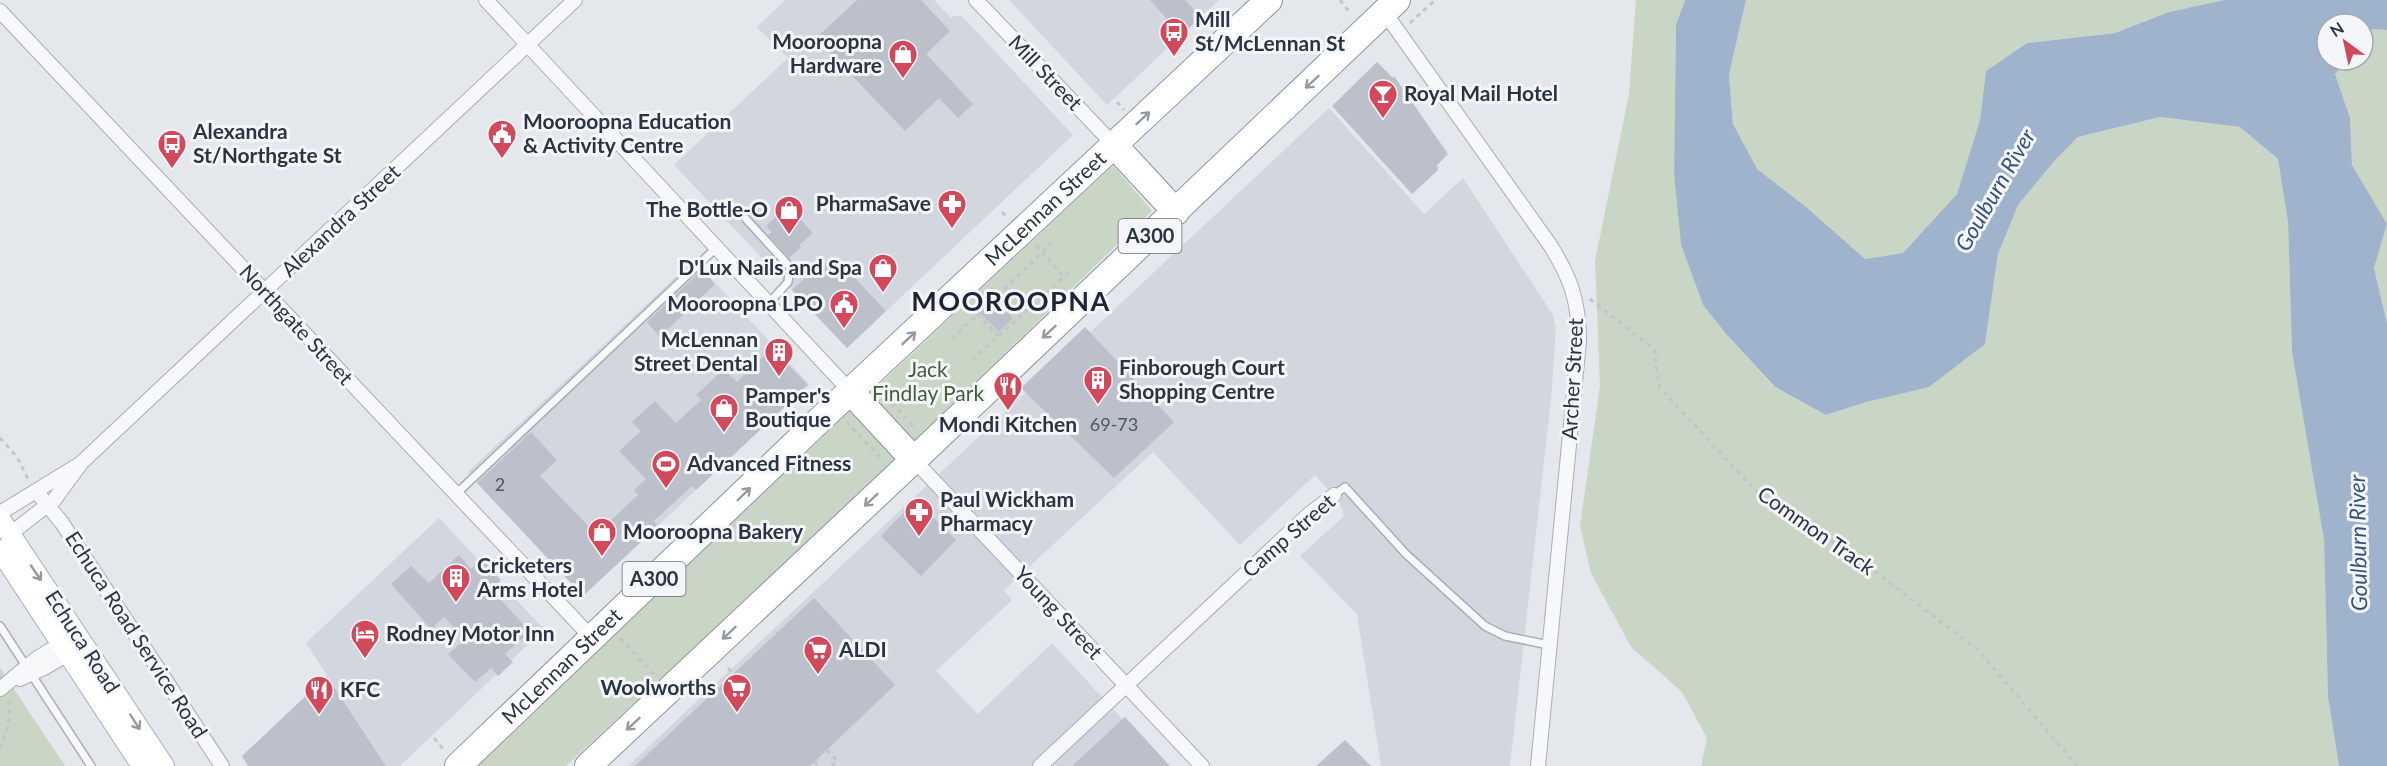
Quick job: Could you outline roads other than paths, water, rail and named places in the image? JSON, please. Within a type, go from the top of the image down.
[{"type":"highway","name":"McLennan Street","points":[[458,766],[851,392],[1269,0]]},
{"type":"highway","name":"A300","points":[[588,766],[1389,12]]},
{"type":"highway","points":[[1114,145],[1176,212]]},
{"type":"highway","points":[[851,392],[914,460]]},
{"type":"main road","name":"Echuca Road","points":[[2,534],[142,766]]},
{"type":"main road","name":"Echuca Road","points":[[70,645],[164,766]]},
{"type":"street","points":[[486,0],[851,392]]},
{"type":"street","name":"Alexandra Street","points":[[0,513],[80,464],[575,0]]},
{"type":"street","name":"Mill Street","points":[[979,1],[1114,145]]},
{"type":"street","name":"Northgate Street","points":[[0,11],[456,494],[599,631]]},
{"type":"street","name":"Archer Street","points":[[1389,12],[1550,245],[1568,275],[1577,304],[1579,341],[1538,766]]},
{"type":"street","name":"Young Street","points":[[914,460],[1202,766]]},
{"type":"street","name":"Alexandra Street","points":[[2,534],[48,506],[63,491],[80,464]]},
{"type":"street","name":"Echuca Road Service Road","points":[[36,491],[62,523],[222,766]]},
{"type":"street","name":"Camp Street","points":[[1040,766],[1308,515],[1334,495]]},
{"type":"street","points":[[3,687],[70,645]]},
{"type":"lane","points":[[746,219],[790,267],[788,282],[769,303]]},
{"type":"lane","points":[[456,494],[717,247]]},
{"type":"lane","name":"Camp Street","points":[[1334,495],[1345,488],[1406,554],[1485,626],[1505,636],[1549,645]]},
{"type":"lane","points":[[0,626],[91,766]]},
{"type":"water","name":"Goulburn River","points":[[1685,0],[1746,0],[1729,75],[1733,124],[1757,169],[1805,206],[1865,259],[1903,253],[1957,194],[1980,120],[1986,71],[2027,43],[2115,33],[2169,12],[2224,0],[2387,0],[2387,30],[2375,29],[2375,12],[2315,12],[2315,72],[2337,72],[2335,74],[2350,118],[2352,165],[2387,224],[2374,268],[2387,323],[2387,766],[2339,766],[2328,697],[2324,540],[2292,352],[2288,222],[2278,159],[2240,127],[2160,117],[2078,137],[2056,159],[2018,205],[1998,254],[1985,344],[1929,387],[1866,402],[1826,415],[1775,387],[1703,305],[1681,245],[1674,174],[1676,25]]},
{"type":"place","name":"Mill St/McLennan St","points":[[1174,58]]},
{"type":"place","name":"Mooroopna Hardware","points":[[903,80]]},
{"type":"place","name":"Royal Mail Hotel","points":[[1383,120]]},
{"type":"place","name":"Mooroopna Education & Activity Centre","points":[[502,160]]},
{"type":"place","name":"Alexandra St/Northgate St","points":[[172,170]]},
{"type":"place","name":"PharmaSave","points":[[952,230]]},
{"type":"place","name":"The Bottle-O","points":[[789,236]]},
{"type":"place","name":"D'Lux Nails and Spa","points":[[883,294]]},
{"type":"place","name":"Mooroopna LPO","points":[[844,330]]},
{"type":"place","name":"McLennan Street Dental","points":[[779,378]]},
{"type":"place","name":"Finborough Court Shopping Centre","points":[[1098,406]]},
{"type":"place","name":"Mondi Kitchen","points":[[1008,412]]},
{"type":"place","name":"Pamper's Boutique","points":[[724,434]]},
{"type":"place","name":"Advanced Fitness","points":[[666,490]]},
{"type":"place","name":"Paul Wickham Pharmacy","points":[[919,538]]},
{"type":"place","name":"Mooroopna Bakery","points":[[602,558]]},
{"type":"place","name":"Cricketers Arms Hotel","points":[[456,604]]},
{"type":"place","name":"Rodney Motor Inn","points":[[365,660]]},
{"type":"place","name":"ALDI","points":[[818,676]]},
{"type":"place","name":"Woolworths","points":[[737,714]]},
{"type":"place","name":"KFC","points":[[319,716]]},
{"type":"district","name":"MOOROOPNA","points":[[1011,302]]},
{"type":"park label","name":"Jack Findlay Park","points":[[928,382]]}]
